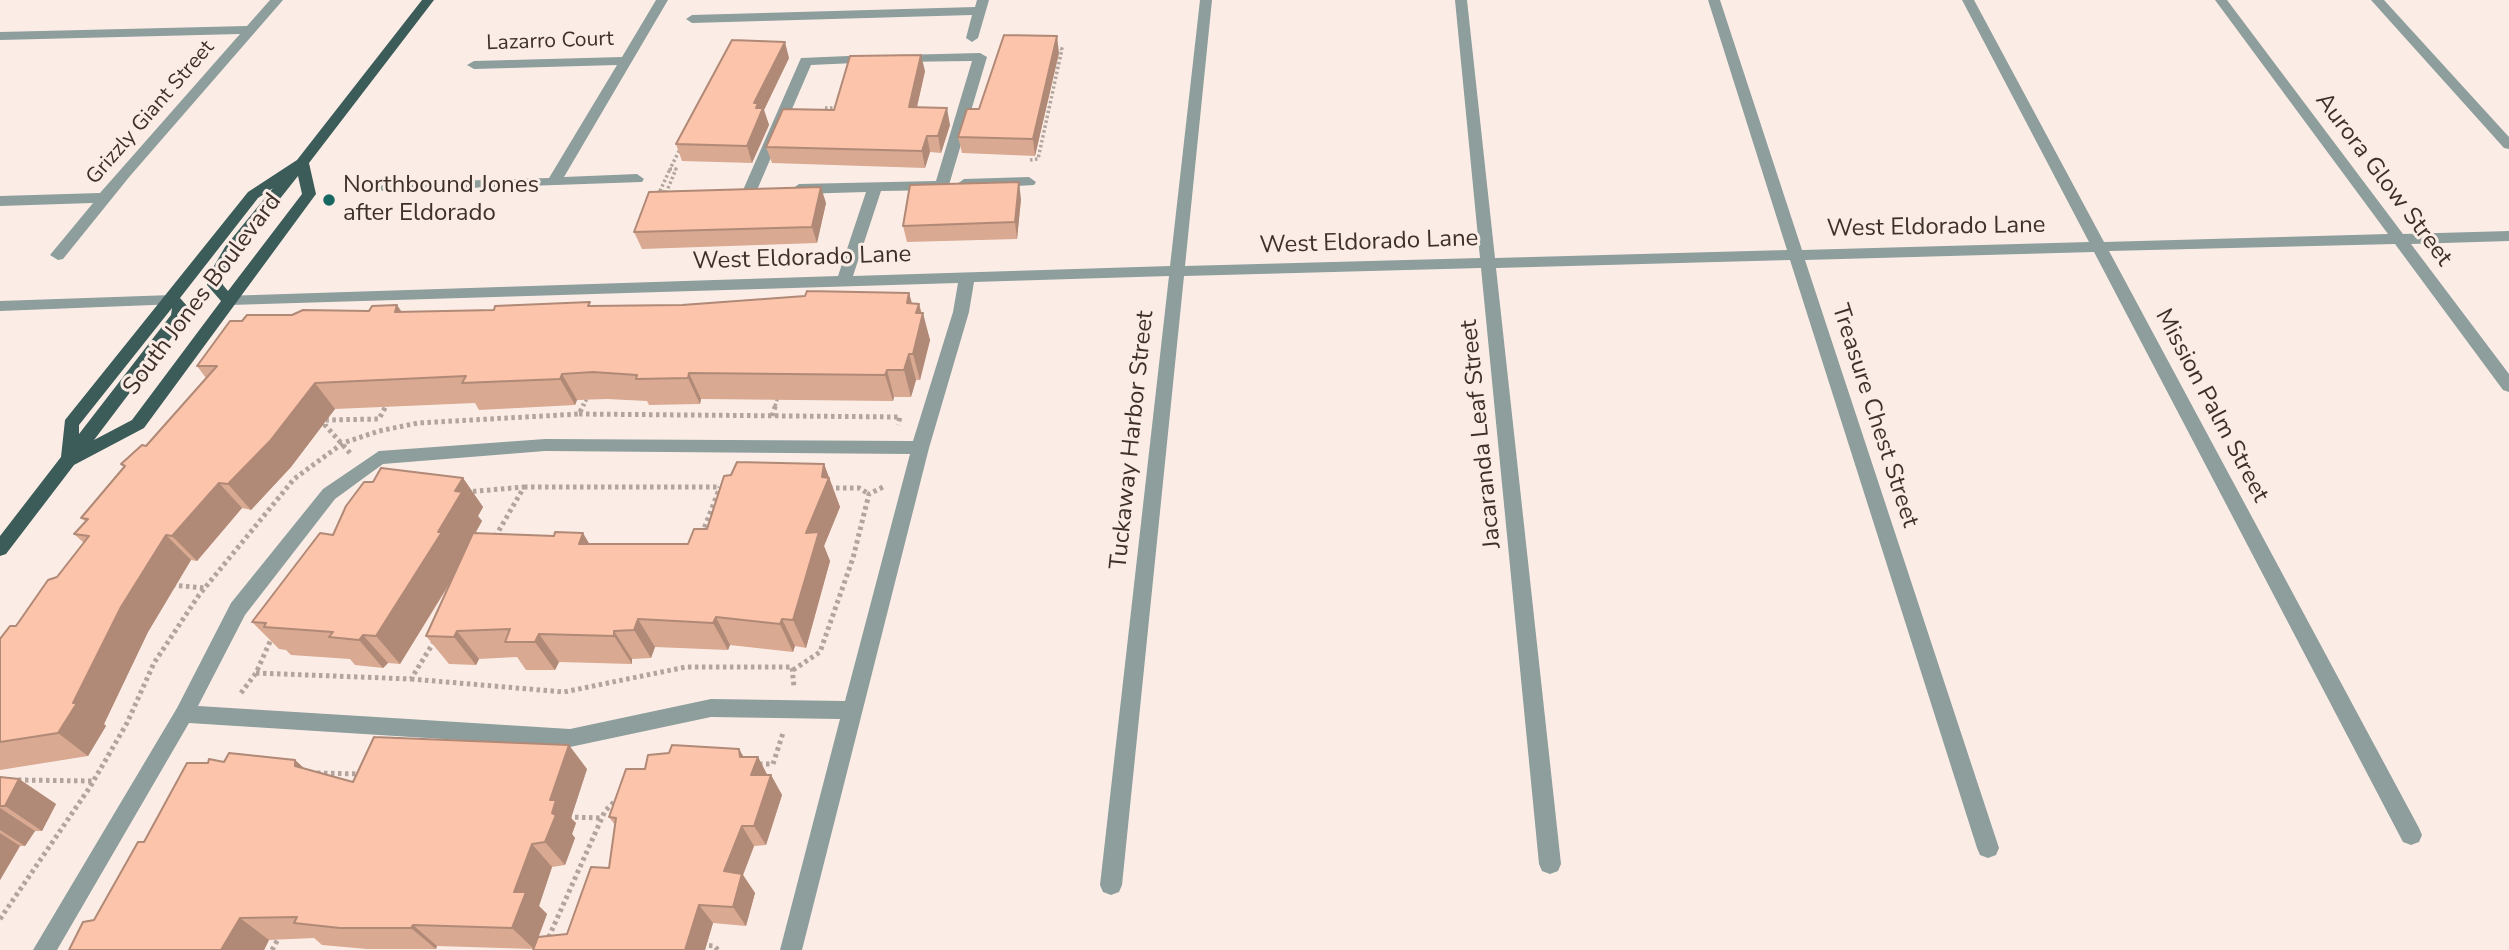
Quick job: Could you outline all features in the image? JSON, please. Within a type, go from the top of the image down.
[{"type":"main road","name":"South Jones Boulevard","points":[[172,300],[253,195],[302,163],[428,0]]},
{"type":"main road","name":"South Jones Boulevard","points":[[0,550],[70,460],[138,424],[309,194],[302,163]]},
{"type":"main road","points":[[230,300],[220,293],[215,285],[220,266],[302,163]]},
{"type":"main road","points":[[70,460],[181,313],[180,307],[172,300]]},
{"type":"street","name":"Grizzly Giant Street","points":[[58,255],[277,0]]},
{"type":"street","points":[[554,182],[662,0]]},
{"type":"street","name":"Tuckaway Harbor Street","points":[[1111,885],[1206,0]]},
{"type":"street","name":"Jacaranda Leaf Street","points":[[1461,0],[1550,864]]},
{"type":"street","name":"Treasure Chest Street","points":[[1714,0],[1988,848]]},
{"type":"street","name":"Mission Palm Street","points":[[1968,0],[2412,835]]},
{"type":"street","name":"Aurora Glow Street","points":[[2221,0],[2509,386]]},
{"type":"street","points":[[2377,0],[2509,145]]},
{"type":"street","points":[[692,19],[982,5],[972,38]]},
{"type":"street","points":[[0,36],[249,30]]},
{"type":"street","points":[[942,185],[980,57],[806,61],[756,190],[874,186],[942,185],[1029,182]]},
{"type":"street","name":"Lazarro Court","points":[[474,65],[628,61]]},
{"type":"street","points":[[2487,121],[2509,120]]},
{"type":"street","points":[[387,188],[637,179]]},
{"type":"street","points":[[844,281],[874,186]]},
{"type":"street","points":[[0,201],[105,198]]},
{"type":"street","name":"West Eldorado Lane","points":[[230,300],[1176,271],[2509,236]]},
{"type":"street","points":[[791,950],[920,448],[961,312],[967,277]]},
{"type":"street","points":[[0,306],[172,300]]},
{"type":"street","points":[[44,950],[184,714],[238,609],[329,494],[379,458],[545,445],[920,448]]},
{"type":"street","points":[[184,714],[570,738],[711,708],[852,710]]},
{"type":"path","points":[[1029,182],[1030,160],[1038,159],[1062,49],[1051,45]]},
{"type":"path","points":[[825,108],[850,108]]},
{"type":"path","points":[[670,169],[676,169],[666,193],[660,191],[670,169],[682,144]]},
{"type":"path","points":[[579,414],[584,409],[593,383]]},
{"type":"path","points":[[772,416],[779,394]]},
{"type":"path","points":[[316,414],[326,420],[379,419],[391,397]]},
{"type":"path","points":[[0,919],[93,781],[127,723],[154,663],[204,588],[294,479],[343,443],[379,431],[418,423],[579,414],[900,417],[896,433],[901,469],[898,476],[883,488],[869,494]]},
{"type":"path","points":[[326,420],[325,425],[343,443],[363,471]]},
{"type":"path","points":[[456,493],[524,487],[734,487]]},
{"type":"path","points":[[490,544],[524,487]]},
{"type":"path","points":[[699,541],[720,487]]},
{"type":"path","points":[[817,488],[859,488],[869,494]]},
{"type":"path","points":[[793,670],[820,652],[828,635],[853,558],[869,494]]},
{"type":"path","points":[[164,584],[204,588]]},
{"type":"path","points":[[224,716],[256,673],[267,645],[278,627]]},
{"type":"path","points":[[411,679],[436,638]]},
{"type":"path","points":[[256,673],[411,679],[564,692],[686,667],[792,667],[794,698],[773,764],[748,764]]},
{"type":"path","points":[[309,773],[370,774]]},
{"type":"path","points":[[13,780],[93,781]]},
{"type":"path","points":[[543,950],[605,811],[624,792]]},
{"type":"path","points":[[560,816],[602,818]]},
{"type":"path","points":[[272,950],[285,925]]},
{"type":"path","points":[[547,940],[561,940]]},
{"type":"path","points":[[701,945],[715,946],[718,950]]},
{"type":"building","points":[[1004,35],[1057,36],[1033,139],[958,137],[967,109],[979,109]]},
{"type":"building","points":[[732,40],[785,42],[754,103],[758,103],[756,108],[763,108],[747,146],[676,144]]},
{"type":"building","points":[[921,55],[909,107],[947,108],[938,136],[927,136],[922,151],[766,147],[783,109],[834,110],[850,56]]},
{"type":"building","points":[[1019,182],[1015,222],[903,226],[910,185]]},
{"type":"building","points":[[821,187],[812,227],[634,232],[649,192]]},
{"type":"building","points":[[807,291],[909,293],[907,303],[919,304],[916,313],[923,313],[913,354],[909,354],[904,370],[887,370],[885,375],[689,373],[688,378],[636,379],[637,375],[593,372],[562,374],[560,379],[462,383],[466,376],[315,383],[270,441],[228,484],[219,483],[172,536],[166,535],[121,607],[73,703],[77,703],[58,733],[0,742],[0,639],[10,626],[16,626],[48,580],[57,577],[89,536],[74,534],[88,519],[81,518],[125,466],[121,464],[142,445],[146,446],[217,366],[197,366],[230,321],[242,321],[247,315],[292,315],[303,310],[369,311],[372,306],[397,305],[395,312],[494,310],[495,306],[590,302],[588,306],[682,305],[805,296]]},
{"type":"building","points":[[737,462],[824,464],[822,477],[829,478],[806,533],[819,532],[793,620],[782,619],[780,624],[716,617],[713,623],[638,619],[634,630],[614,631],[614,636],[539,634],[535,642],[505,642],[510,629],[457,631],[454,637],[426,636],[473,533],[554,536],[555,532],[583,533],[579,544],[688,544],[694,529],[707,529],[724,476],[731,475]]},
{"type":"building","points":[[381,468],[463,478],[455,491],[462,492],[438,532],[442,532],[376,636],[363,635],[359,640],[329,637],[333,632],[264,627],[266,623],[252,622],[320,533],[333,535],[346,506],[364,482],[373,482]]},
{"type":"building","points":[[374,737],[569,745],[550,800],[556,800],[552,813],[556,815],[545,842],[532,844],[514,892],[526,892],[512,928],[413,925],[411,928],[340,928],[294,923],[297,917],[240,918],[221,950],[69,950],[83,922],[94,920],[138,842],[144,842],[187,763],[208,763],[209,759],[224,762],[229,753],[295,760],[295,766],[353,782]]},
{"type":"building","points":[[672,745],[739,749],[740,757],[758,757],[751,775],[771,775],[754,826],[742,826],[724,871],[742,874],[733,907],[699,905],[685,950],[533,950],[538,937],[567,934],[591,867],[609,868],[616,818],[609,817],[626,769],[645,769],[648,755],[669,753]]},
{"type":"building","points":[[0,777],[19,779],[5,806],[0,806]]},
{"type":"place","name":"Northbound Jones after Eldorado","points":[[329,200]]}]
